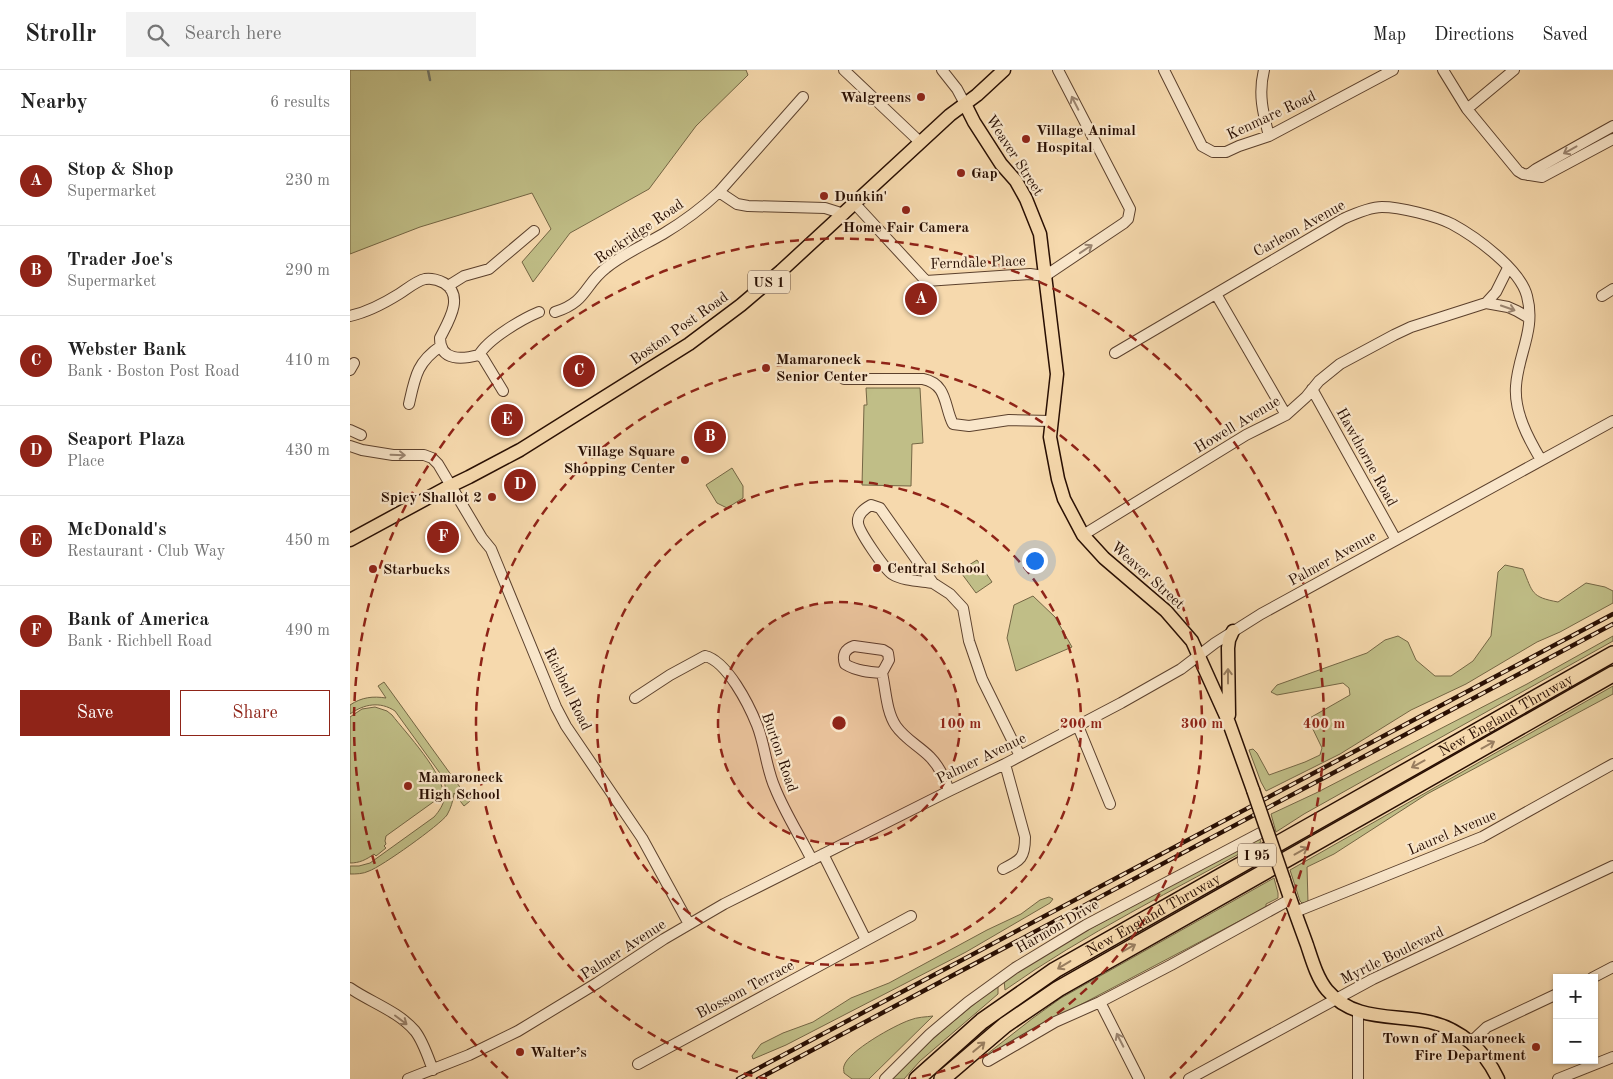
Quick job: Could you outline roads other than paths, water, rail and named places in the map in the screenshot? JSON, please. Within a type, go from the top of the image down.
[{"type":"highway","name":"New England Thruway","points":[[918,1079],[982,1021],[1055,970],[1613,654]]},
{"type":"highway","name":"New England Thruway","points":[[942,1079],[1005,1026],[1058,989],[1613,674]]},
{"type":"main road","name":"Boston Post Road","points":[[452,485],[520,450],[539,436],[689,344],[760,289],[855,204],[920,142],[1004,70]]},
{"type":"main road","name":"Weaver Street","points":[[965,104],[992,150],[1016,181],[1026,199],[1040,234],[1057,374],[1050,437],[1058,480],[1067,505],[1083,535],[1104,558],[1166,611],[1192,641],[1229,723],[1253,790],[1263,831],[1284,880],[1315,968],[1326,989],[1337,999],[1358,1012],[1380,1017],[1431,1022],[1458,1033],[1471,1042],[1488,1061],[1498,1079]]},
{"type":"main road","name":"US 1","points":[[350,540],[452,485]]},
{"type":"main road","points":[[1229,723],[1228,648],[1233,631]]},
{"type":"street","points":[[844,70],[920,142]]},
{"type":"street","points":[[942,70],[957,88],[965,104]]},
{"type":"street","points":[[1045,276],[1124,223],[1128,219],[1130,209],[1058,70]]},
{"type":"street","name":"Kenmare Road","points":[[1164,70],[1202,146],[1213,152],[1226,152],[1269,136],[1388,71]]},
{"type":"street","points":[[1264,70],[1260,95],[1261,109],[1269,136]]},
{"type":"street","points":[[1443,70],[1467,109],[1518,171],[1542,177],[1613,139]]},
{"type":"street","points":[[1467,109],[1514,70]]},
{"type":"street","name":"Rockridge Road","points":[[555,312],[576,303],[606,268],[665,233],[693,214],[719,192],[802,96]]},
{"type":"street","points":[[1528,175],[1613,126]]},
{"type":"street","points":[[719,192],[737,204],[748,206],[825,208],[844,214]]},
{"type":"street","name":"Ferndale Place","points":[[855,204],[926,281],[1026,275],[1045,276]]},
{"type":"street","name":"Carleon Avenue","points":[[1115,353],[1343,219],[1380,207],[1402,208],[1451,224],[1489,250],[1516,275],[1526,295],[1529,318],[1528,339],[1518,373],[1516,399],[1522,421],[1541,460]]},
{"type":"street","points":[[448,286],[464,276],[488,269],[534,231]]},
{"type":"street","points":[[1486,303],[1496,292],[1508,268]]},
{"type":"street","points":[[350,316],[361,314],[380,306],[426,278],[441,282],[448,286],[454,299],[453,308],[440,338],[441,346],[444,351],[462,359],[479,354],[483,348],[514,325],[540,312]]},
{"type":"street","points":[[1602,296],[1613,289]]},
{"type":"street","points":[[1216,294],[1286,415]]},
{"type":"street","name":"Howell Avenue","points":[[1083,535],[1246,435],[1286,415],[1340,364],[1394,335],[1451,313],[1486,303],[1508,307],[1529,318]]},
{"type":"street","points":[[409,404],[416,375],[421,364],[426,357],[441,346]]},
{"type":"street","points":[[479,354],[503,391]]},
{"type":"street","points":[[844,379],[931,380],[941,391],[947,402],[953,424],[969,426],[1009,420],[1051,421]]},
{"type":"street","name":"Hawthorne Road","points":[[1312,389],[1396,540]]},
{"type":"street","name":"Palmer Avenue","points":[[408,1079],[490,1045],[541,1018],[689,924],[724,904],[1078,726],[1181,669],[1233,631],[1261,614],[1613,421]]},
{"type":"street","points":[[350,430],[361,435]]},
{"type":"street","name":"Richbell Road","points":[[350,446],[362,450],[394,455],[424,455],[432,458],[438,464],[482,538],[491,549],[556,707],[566,726],[642,838],[689,924]]},
{"type":"street","points":[[933,583],[902,578],[892,574],[886,568],[860,528],[858,522],[860,514],[864,509],[871,505],[880,508],[933,583],[950,594],[963,608],[968,641],[982,679],[1020,756]]},
{"type":"street","name":"Burton Road","points":[[634,698],[704,656],[712,658],[736,685],[747,704],[757,726],[766,763],[775,789],[812,860]]},
{"type":"street","points":[[882,674],[889,712],[896,725],[904,735],[930,757],[945,780],[949,791]]},
{"type":"street","points":[[1078,726],[1110,804]]},
{"type":"street","points":[[1003,869],[1017,862],[1022,857],[1025,849],[1025,837],[1005,764]]},
{"type":"street","name":"Laurel Avenue","points":[[1295,912],[1482,837],[1613,764]]},
{"type":"street","name":"Harmon Drive","points":[[884,1079],[930,1034],[1014,968],[1086,926],[1263,831]]},
{"type":"street","points":[[823,854],[866,940]]},
{"type":"street","name":"Myrtle Boulevard","points":[[1189,1079],[1373,979],[1613,866]]},
{"type":"street","points":[[988,1061],[1055,1022],[1100,1002],[1171,965],[1290,899]]},
{"type":"street","name":"Blossom Terrace","points":[[638,1064],[911,916]]},
{"type":"street","points":[[1598,975],[1613,967]]},
{"type":"street","points":[[350,988],[355,996],[391,1012],[410,1026],[416,1032],[433,1070]]},
{"type":"street","points":[[1471,1042],[1487,1027],[1553,996]]},
{"type":"street","points":[[1100,1002],[1139,1079]]},
{"type":"street","points":[[1358,1012],[1358,1079]]},
{"type":"street","points":[[1558,1079],[1613,1057]]},
{"type":"waterway","points":[[428,70],[430,80]]},
{"type":"railway","points":[[738,1079],[1613,614]]},
{"type":"railway","points":[[758,1079],[1613,624]]},
{"type":"place","name":"Walgreens","points":[[921,97]]},
{"type":"place","name":"Village Animal Hospital","points":[[1026,139]]},
{"type":"place","name":"Gap","points":[[961,173]]},
{"type":"place","name":"Dunkin'","points":[[824,196]]},
{"type":"place","name":"Home Fair Camera","points":[[906,210]]},
{"type":"place","name":"Stop & Shop","points":[[921,299]]},
{"type":"place","name":"Mamaroneck Senior Center","points":[[766,368]]},
{"type":"place","name":"Webster Bank","points":[[579,371]]},
{"type":"place","name":"McDonald's","points":[[507,420]]},
{"type":"place","name":"Trader Joe's","points":[[710,437]]},
{"type":"place","name":"Village Square Shopping Center","points":[[685,460]]},
{"type":"place","name":"Seaport Plaza","points":[[520,485]]},
{"type":"place","name":"Spicy Shallot 2","points":[[492,497]]},
{"type":"place","name":"Bank of America","points":[[443,537]]},
{"type":"place","name":"Central School","points":[[877,568]]},
{"type":"place","name":"Starbucks","points":[[373,569]]},
{"type":"place","name":"Mamaroneck High School","points":[[408,786]]},
{"type":"place","name":"Town of Mamaroneck Fire Department","points":[[1536,1047]]},
{"type":"place","name":"Walter’s","points":[[520,1052]]}]
